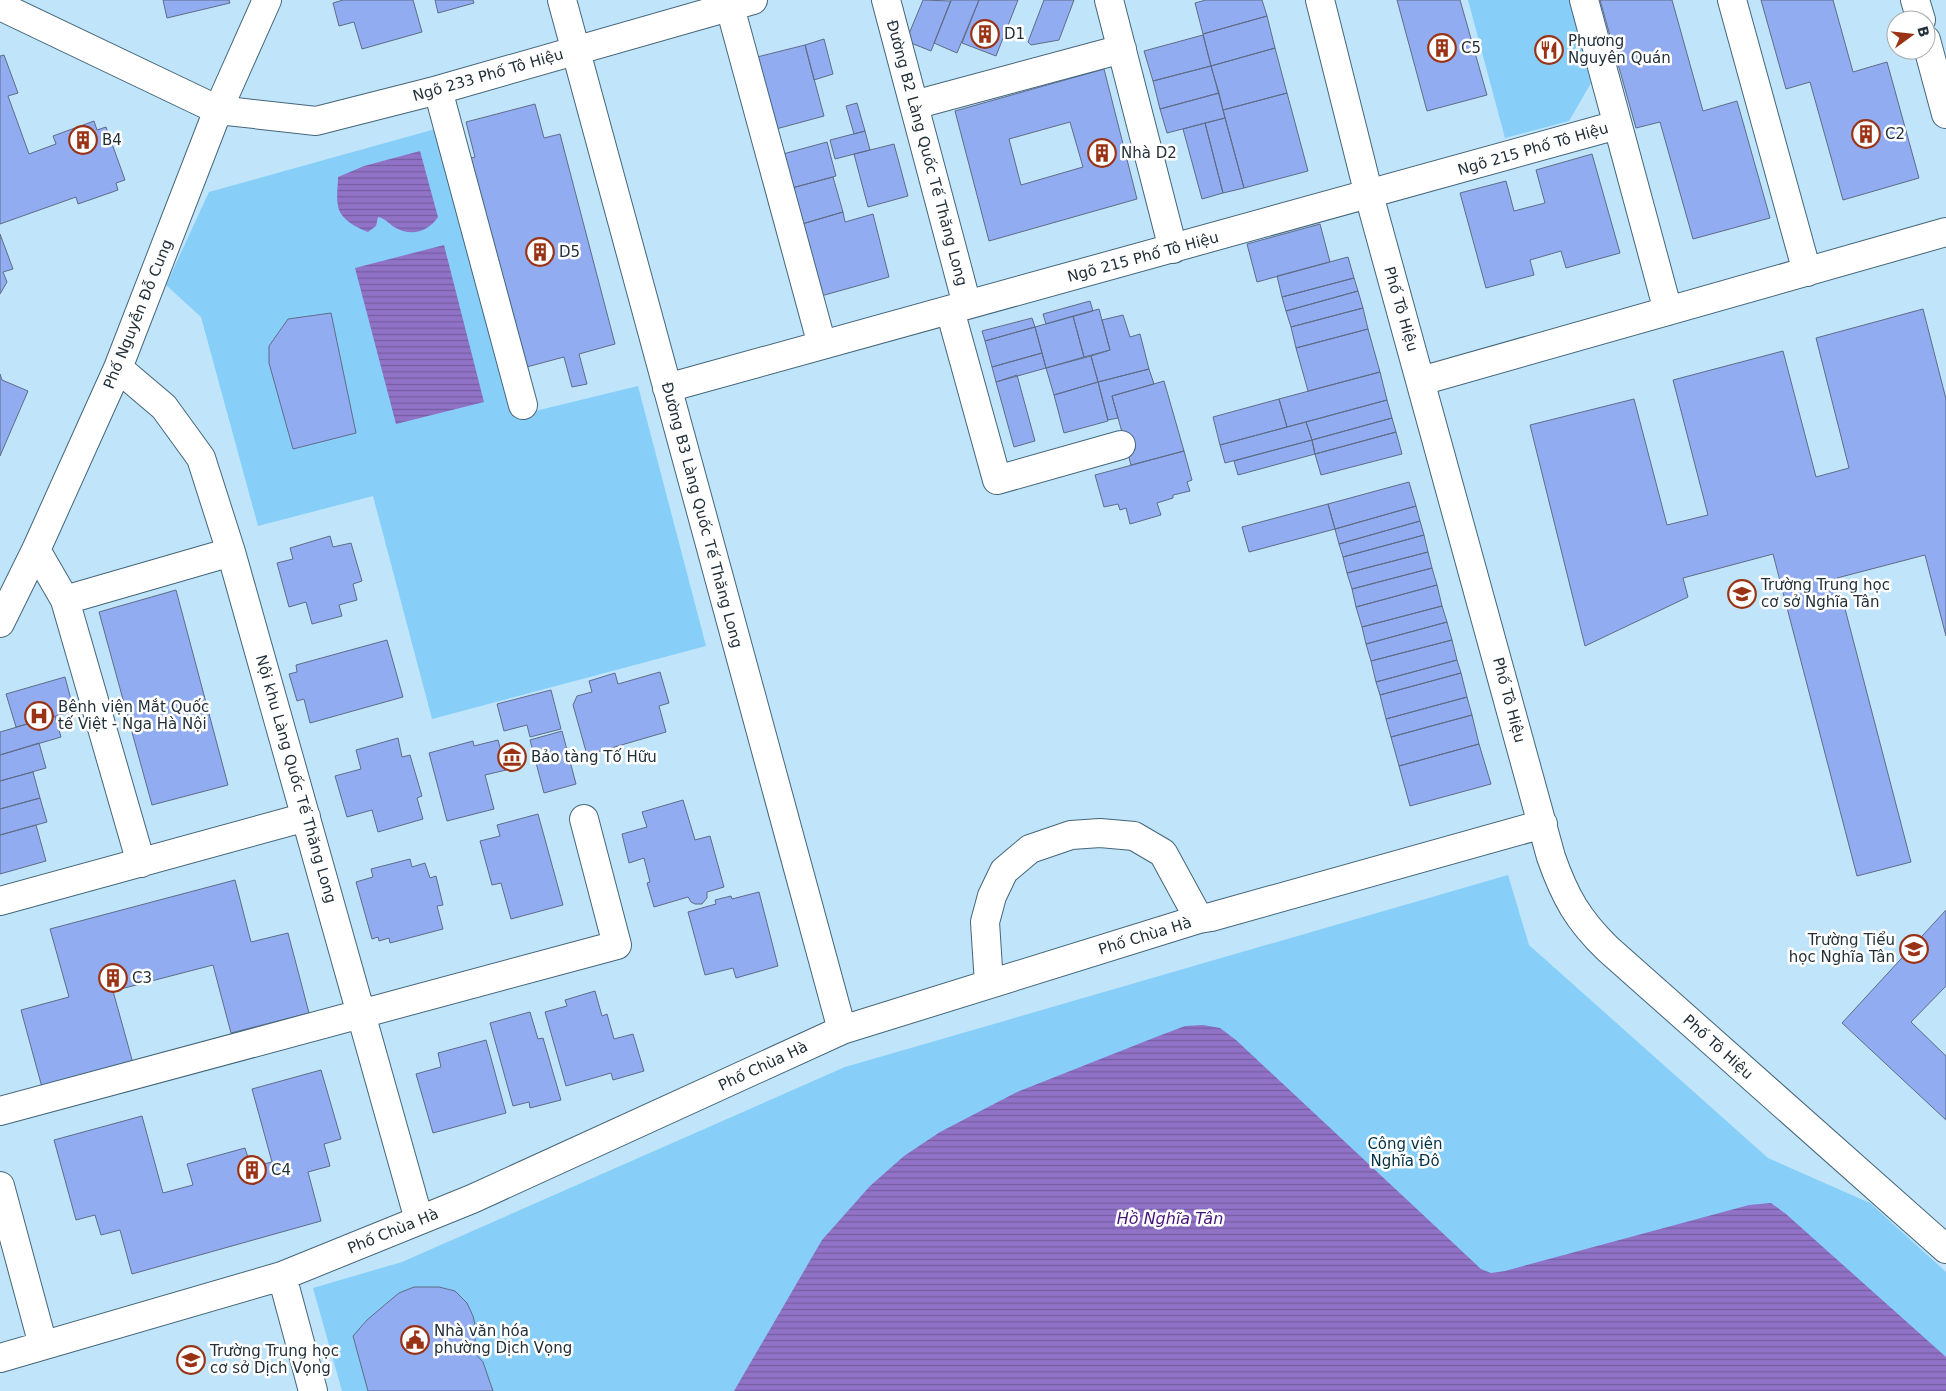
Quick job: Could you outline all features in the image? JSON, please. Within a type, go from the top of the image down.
[{"type":"street","name":"Phố Nguyễn Đỗ Cung","points":[[0,623],[36,550],[118,368],[218,110],[267,0]]},
{"type":"street","name":"Đường B3 Làng Quốc Tế Thăng Long","points":[[562,0],[842,1030]]},
{"type":"street","name":"Đường B2 Làng Quốc Tế Thăng Long","points":[[886,0],[914,105],[997,480],[1121,445]]},
{"type":"street","points":[[1109,0],[1173,249]]},
{"type":"street","name":"Phố Tô Hiệu","points":[[1320,0],[1369,195],[1551,857],[1561,886],[1574,910],[1589,930],[1946,1249]]},
{"type":"street","points":[[1584,0],[1668,311]]},
{"type":"street","points":[[1732,0],[1807,272]]},
{"type":"street","name":"Ngõ 233 Phố Tô Hiệu","points":[[0,6],[218,110],[316,121],[438,90],[742,3]]},
{"type":"street","points":[[742,3],[822,345]]},
{"type":"street","points":[[914,105],[1122,49]]},
{"type":"street","points":[[1931,60],[1946,114]]},
{"type":"street","points":[[438,90],[523,405]]},
{"type":"street","name":"Ngõ 215 Phố Tô Hiệu","points":[[667,388],[1618,125]]},
{"type":"street","points":[[1421,382],[1946,232]]},
{"type":"street","name":"Nội khu Làng Quốc Tế Thăng Long","points":[[118,368],[164,407],[201,458],[231,552],[420,1220]]},
{"type":"street","points":[[36,550],[65,600],[141,863]]},
{"type":"street","points":[[65,600],[231,552]]},
{"type":"street","points":[[0,901],[306,817]]},
{"type":"street","points":[[0,1111],[617,946],[584,818]]},
{"type":"street","name":"Phố Chùa Hà","points":[[0,1358],[282,1276],[472,1199],[842,1030],[1199,919],[1543,824]]},
{"type":"street","points":[[989,984],[985,922],[992,896],[1004,871],[1030,850],[1071,835],[1100,833],[1134,836],[1163,853],[1199,919]]},
{"type":"street","points":[[0,1186],[43,1345]]},
{"type":"street","points":[[282,1276],[313,1391]]},
{"type":"green space","points":[[1468,0],[1569,0],[1591,83],[1569,121],[1505,138]]},
{"type":"green space","points":[[439,128],[519,415],[638,386],[706,646],[432,719],[373,496],[258,526],[201,317],[166,285],[209,192]]},
{"type":"green space","name":"Công viên Nghĩa Đô","points":[[1508,875],[1529,945],[1768,1158],[1870,1203],[1946,1272],[1946,1391],[342,1391],[313,1288],[402,1262],[845,1067]]},
{"type":"water","points":[[420,151],[438,217],[434,222],[419,231],[407,232],[394,227],[378,217],[376,226],[368,232],[345,219],[339,211],[337,203],[338,177],[364,166]]},
{"type":"water","points":[[444,245],[484,402],[396,424],[355,268]]},
{"type":"water","name":"Hồ Nghĩa Tân","points":[[1203,1025],[1220,1028],[1236,1040],[1481,1269],[1491,1273],[1505,1271],[1749,1205],[1771,1203],[1786,1214],[1946,1357],[1946,1391],[734,1391],[822,1240],[870,1186],[904,1156],[940,1132],[1017,1092],[1185,1026]]},
{"type":"building","points":[[163,0],[229,0],[230,3],[167,18]]},
{"type":"building","points":[[343,0],[413,0],[422,32],[362,49],[354,22],[339,26],[333,3]]},
{"type":"building","points":[[435,0],[473,0],[474,3],[438,13]]},
{"type":"building","points":[[923,0],[951,1],[931,51],[906,41]]},
{"type":"building","name":"D1","points":[[951,0],[979,0],[957,53],[934,43]]},
{"type":"building","name":"D1","points":[[979,0],[1018,0],[996,56],[962,43]]},
{"type":"building","name":"D1","points":[[1044,0],[1074,0],[1059,40],[1031,45],[1028,42]]},
{"type":"building","points":[[1206,0],[1262,0],[1267,16],[1203,34],[1195,3]]},
{"type":"building","name":"C5","points":[[1397,0],[1460,0],[1487,95],[1427,111]]},
{"type":"building","points":[[1600,0],[1672,0],[1703,111],[1737,101],[1770,218],[1693,239],[1660,122],[1636,128]]},
{"type":"building","name":"C2","points":[[1761,0],[1833,0],[1853,72],[1887,62],[1919,178],[1843,200],[1810,82],[1786,89]]},
{"type":"building","points":[[1267,16],[1275,48],[1211,66],[1203,34]]},
{"type":"building","points":[[1203,35],[1211,66],[1153,81],[1144,51]]},
{"type":"building","points":[[824,39],[833,74],[814,80],[805,45]]},
{"type":"building","points":[[805,45],[824,116],[776,129],[757,57]]},
{"type":"building","points":[[1275,48],[1287,93],[1223,110],[1211,66]]},
{"type":"building","name":"B4","points":[[4,55],[18,93],[8,96],[29,154],[56,144],[53,136],[94,121],[97,130],[106,127],[125,180],[116,183],[118,190],[78,204],[76,197],[0,224],[0,56]]},
{"type":"building","points":[[1211,66],[1219,93],[1160,109],[1153,81]]},
{"type":"building","name":"Nhà D2","points":[[1104,69],[1137,199],[989,241],[955,111]],"holes":[[[1070,122],[1083,167],[1021,185],[1009,139]]]},
{"type":"building","points":[[1219,93],[1225,118],[1167,133],[1160,109]]},
{"type":"building","points":[[1287,93],[1308,171],[1244,188],[1223,110]]},
{"type":"building","points":[[857,103],[865,131],[854,134],[846,106]]},
{"type":"building","name":"D5","points":[[535,104],[544,138],[560,134],[615,344],[579,354],[587,384],[572,387],[564,357],[519,369],[464,160],[475,157],[466,122]]},
{"type":"building","points":[[1225,118],[1244,188],[1223,193],[1205,123]]},
{"type":"building","points":[[1205,123],[1223,193],[1202,199],[1183,129]]},
{"type":"building","points":[[865,131],[870,150],[835,159],[830,140]]},
{"type":"building","points":[[827,142],[836,176],[792,188],[783,154]]},
{"type":"building","points":[[894,144],[908,196],[868,207],[854,154]]},
{"type":"building","points":[[1592,154],[1620,253],[1566,268],[1561,251],[1530,260],[1534,275],[1486,288],[1460,193],[1506,181],[1514,211],[1545,203],[1536,170]]},
{"type":"building","points":[[833,177],[843,212],[802,224],[792,188]]},
{"type":"building","points":[[843,212],[845,222],[873,214],[889,277],[821,296],[802,224]]},
{"type":"building","points":[[1320,224],[1330,262],[1257,282],[1247,244]]},
{"type":"building","points":[[0,234],[13,269],[3,272],[7,282],[0,294]]},
{"type":"building","points":[[1348,257],[1354,278],[1282,297],[1277,276]]},
{"type":"building","points":[[1354,278],[1358,291],[1286,311],[1282,297]]},
{"type":"building","points":[[1358,291],[1363,308],[1291,327],[1286,311]]},
{"type":"building","points":[[1090,301],[1093,311],[1046,324],[1043,314]]},
{"type":"building","points":[[1363,308],[1368,329],[1296,348],[1291,327]]},
{"type":"building","points":[[1099,309],[1110,350],[1084,357],[1073,316]]},
{"type":"building","points":[[1923,309],[1946,399],[1946,636],[1925,555],[1837,578],[1911,862],[1857,876],[1773,554],[1683,578],[1688,597],[1585,646],[1530,425],[1634,399],[1667,525],[1708,515],[1673,380],[1783,351],[1816,477],[1849,468],[1816,338]]},
{"type":"building","points":[[331,313],[356,433],[293,449],[269,363],[269,346],[288,319]]},
{"type":"building","points":[[1123,315],[1130,337],[1140,334],[1149,369],[1098,382],[1091,356],[1110,350],[1102,320]]},
{"type":"building","points":[[1073,316],[1084,357],[1046,368],[1035,327]]},
{"type":"building","points":[[1032,318],[1035,327],[985,341],[982,331]]},
{"type":"building","points":[[1035,327],[1042,353],[992,367],[985,341]]},
{"type":"building","points":[[1368,329],[1380,372],[1308,391],[1296,348]]},
{"type":"building","points":[[1042,353],[1046,368],[996,382],[992,367]]},
{"type":"building","points":[[1091,356],[1098,382],[1054,395],[1046,368]]},
{"type":"building","points":[[1149,369],[1154,384],[1112,396],[1118,418],[1108,420],[1098,382]]},
{"type":"building","points":[[1380,372],[1387,400],[1287,427],[1279,399]]},
{"type":"building","points":[[0,374],[2,380],[28,391],[0,456]]},
{"type":"building","points":[[1017,375],[1035,441],[1014,447],[996,382]]},
{"type":"building","points":[[1164,381],[1184,451],[1131,465],[1112,396]]},
{"type":"building","points":[[1098,382],[1108,421],[1064,433],[1054,395]]},
{"type":"building","points":[[1279,399],[1287,427],[1220,445],[1213,417]]},
{"type":"building","points":[[1387,400],[1392,418],[1312,440],[1306,422]]},
{"type":"building","points":[[1392,418],[1396,432],[1315,454],[1312,440]]},
{"type":"building","points":[[1306,422],[1312,440],[1225,463],[1220,445]]},
{"type":"building","points":[[1396,432],[1402,454],[1321,475],[1315,454]]},
{"type":"building","points":[[1312,440],[1315,454],[1238,475],[1234,461]]},
{"type":"building","points":[[1184,451],[1192,480],[1187,482],[1190,491],[1173,495],[1173,498],[1157,503],[1161,515],[1130,524],[1126,508],[1120,510],[1118,504],[1104,507],[1095,475]]},
{"type":"building","points":[[1409,482],[1416,506],[1335,529],[1328,504]]},
{"type":"building","points":[[1328,504],[1335,529],[1249,552],[1242,527]]},
{"type":"building","points":[[1416,506],[1420,521],[1339,544],[1335,529]]},
{"type":"building","points":[[1420,521],[1424,535],[1343,557],[1339,544]]},
{"type":"building","points":[[1424,535],[1428,552],[1347,573],[1343,557]]},
{"type":"building","points":[[330,536],[333,547],[351,543],[362,581],[353,584],[357,600],[339,605],[342,616],[312,624],[306,602],[289,607],[277,563],[293,559],[290,548]]},
{"type":"building","points":[[1428,552],[1432,568],[1352,589],[1347,573]]},
{"type":"building","points":[[1432,568],[1437,585],[1356,607],[1352,589]]},
{"type":"building","points":[[1437,585],[1442,606],[1362,627],[1356,607]]},
{"type":"building","points":[[176,590],[228,785],[152,805],[99,612]]},
{"type":"building","points":[[1442,606],[1447,622],[1366,644],[1362,627]]},
{"type":"building","points":[[1447,622],[1452,640],[1371,661],[1366,644]]},
{"type":"building","points":[[387,640],[403,697],[310,723],[304,699],[297,701],[289,674],[297,672],[296,665]]},
{"type":"building","points":[[1452,640],[1457,660],[1376,682],[1371,661]]},
{"type":"building","points":[[1457,660],[1461,673],[1380,695],[1376,682]]},
{"type":"building","points":[[660,672],[669,703],[659,706],[666,732],[587,755],[573,705],[577,696],[592,692],[589,681],[615,673],[618,684]]},
{"type":"building","points":[[1461,673],[1467,697],[1386,719],[1380,695]]},
{"type":"building","points":[[65,677],[74,711],[16,727],[6,694]]},
{"type":"building","points":[[551,690],[561,729],[530,737],[527,725],[504,731],[497,704]]},
{"type":"building","points":[[1467,697],[1472,715],[1391,737],[1386,719]]},
{"type":"building","points":[[1472,715],[1479,744],[1399,766],[1391,737]]},
{"type":"building","points":[[55,716],[61,737],[0,755],[0,732]]},
{"type":"building","points":[[562,731],[576,784],[544,793],[530,740]]},
{"type":"building","points":[[398,738],[402,757],[410,755],[422,796],[417,798],[423,819],[378,832],[372,810],[347,817],[335,776],[361,769],[356,750]]},
{"type":"building","points":[[498,740],[506,770],[485,775],[494,809],[447,821],[429,753],[473,741],[474,746]]},
{"type":"building","points":[[39,743],[46,768],[0,781],[0,755]]},
{"type":"building","points":[[1479,744],[1491,784],[1410,806],[1399,766]]},
{"type":"building","points":[[33,772],[40,798],[0,809],[0,781]]},
{"type":"building","points":[[40,798],[47,822],[0,835],[0,809]]},
{"type":"building","points":[[683,800],[695,840],[710,836],[724,887],[707,892],[707,898],[702,904],[691,902],[688,897],[654,907],[647,883],[650,882],[644,858],[629,863],[622,834],[647,827],[642,812]]},
{"type":"building","points":[[538,814],[563,905],[511,919],[501,883],[492,885],[480,841],[500,836],[497,825]]},
{"type":"building","points":[[36,825],[46,861],[0,874],[0,835]]},
{"type":"building","points":[[410,859],[412,867],[425,863],[430,878],[436,876],[443,905],[437,906],[443,929],[390,943],[389,938],[379,941],[378,937],[372,939],[356,882],[373,877],[371,869]]},
{"type":"building","name":"C3","points":[[235,880],[251,942],[288,933],[309,1013],[231,1033],[213,965],[113,991],[134,1067],[43,1091],[21,1010],[69,997],[50,929]]},
{"type":"building","points":[[759,892],[778,966],[736,978],[733,968],[705,975],[688,912],[716,904],[715,900],[731,896],[732,899]]},
{"type":"building","name":"Trường Tiểu học Nghĩa Tân","points":[[1946,910],[1946,986],[1911,1022],[1946,1056],[1946,1120],[1842,1023]]},
{"type":"building","points":[[595,991],[602,1016],[607,1014],[614,1039],[633,1034],[644,1071],[613,1080],[611,1073],[566,1086],[545,1012],[567,1006],[565,1000]]},
{"type":"building","points":[[530,1012],[538,1039],[543,1038],[561,1100],[530,1108],[529,1102],[513,1106],[490,1023]]},
{"type":"building","points":[[486,1040],[506,1113],[433,1133],[416,1074],[441,1067],[438,1053]]},
{"type":"building","name":"C4","points":[[321,1070],[341,1139],[324,1144],[330,1166],[308,1172],[321,1221],[132,1274],[120,1230],[101,1235],[95,1215],[76,1220],[54,1140],[142,1116],[163,1193],[193,1185],[187,1164],[245,1148],[251,1167],[272,1162],[252,1089]]},
{"type":"building","name":"Nhà văn hóa phường Dịch Vọng","points":[[414,1287],[439,1287],[455,1291],[467,1303],[476,1329],[474,1352],[483,1362],[493,1391],[368,1391],[353,1336],[367,1320],[399,1293]]},
{"type":"place","name":"D1","points":[[985,34]]},
{"type":"place","name":"C5","points":[[1442,48]]},
{"type":"place","name":"Phương Nguyên Quán","points":[[1549,50]]},
{"type":"place","name":"C2","points":[[1866,134]]},
{"type":"place","name":"B4","points":[[83,140]]},
{"type":"place","name":"Nhà D2","points":[[1102,153]]},
{"type":"place","name":"D5","points":[[540,252]]},
{"type":"place","name":"Trường Trung học cơ sở Nghĩa Tân","points":[[1742,594]]},
{"type":"place","name":"Bệnh viện Mắt Quốc tế Việt - Nga Hà Nội","points":[[39,716]]},
{"type":"place","name":"Bảo tàng Tố Hữu","points":[[512,757]]},
{"type":"place","name":"Trường Tiểu học Nghĩa Tân","points":[[1914,949]]},
{"type":"place","name":"C3","points":[[113,978]]},
{"type":"place","name":"C4","points":[[252,1170]]},
{"type":"place","name":"Nhà văn hóa phường Dịch Vọng","points":[[415,1340]]},
{"type":"place","name":"Trường Trung học cơ sở Dịch Vọng","points":[[191,1360]]}]
